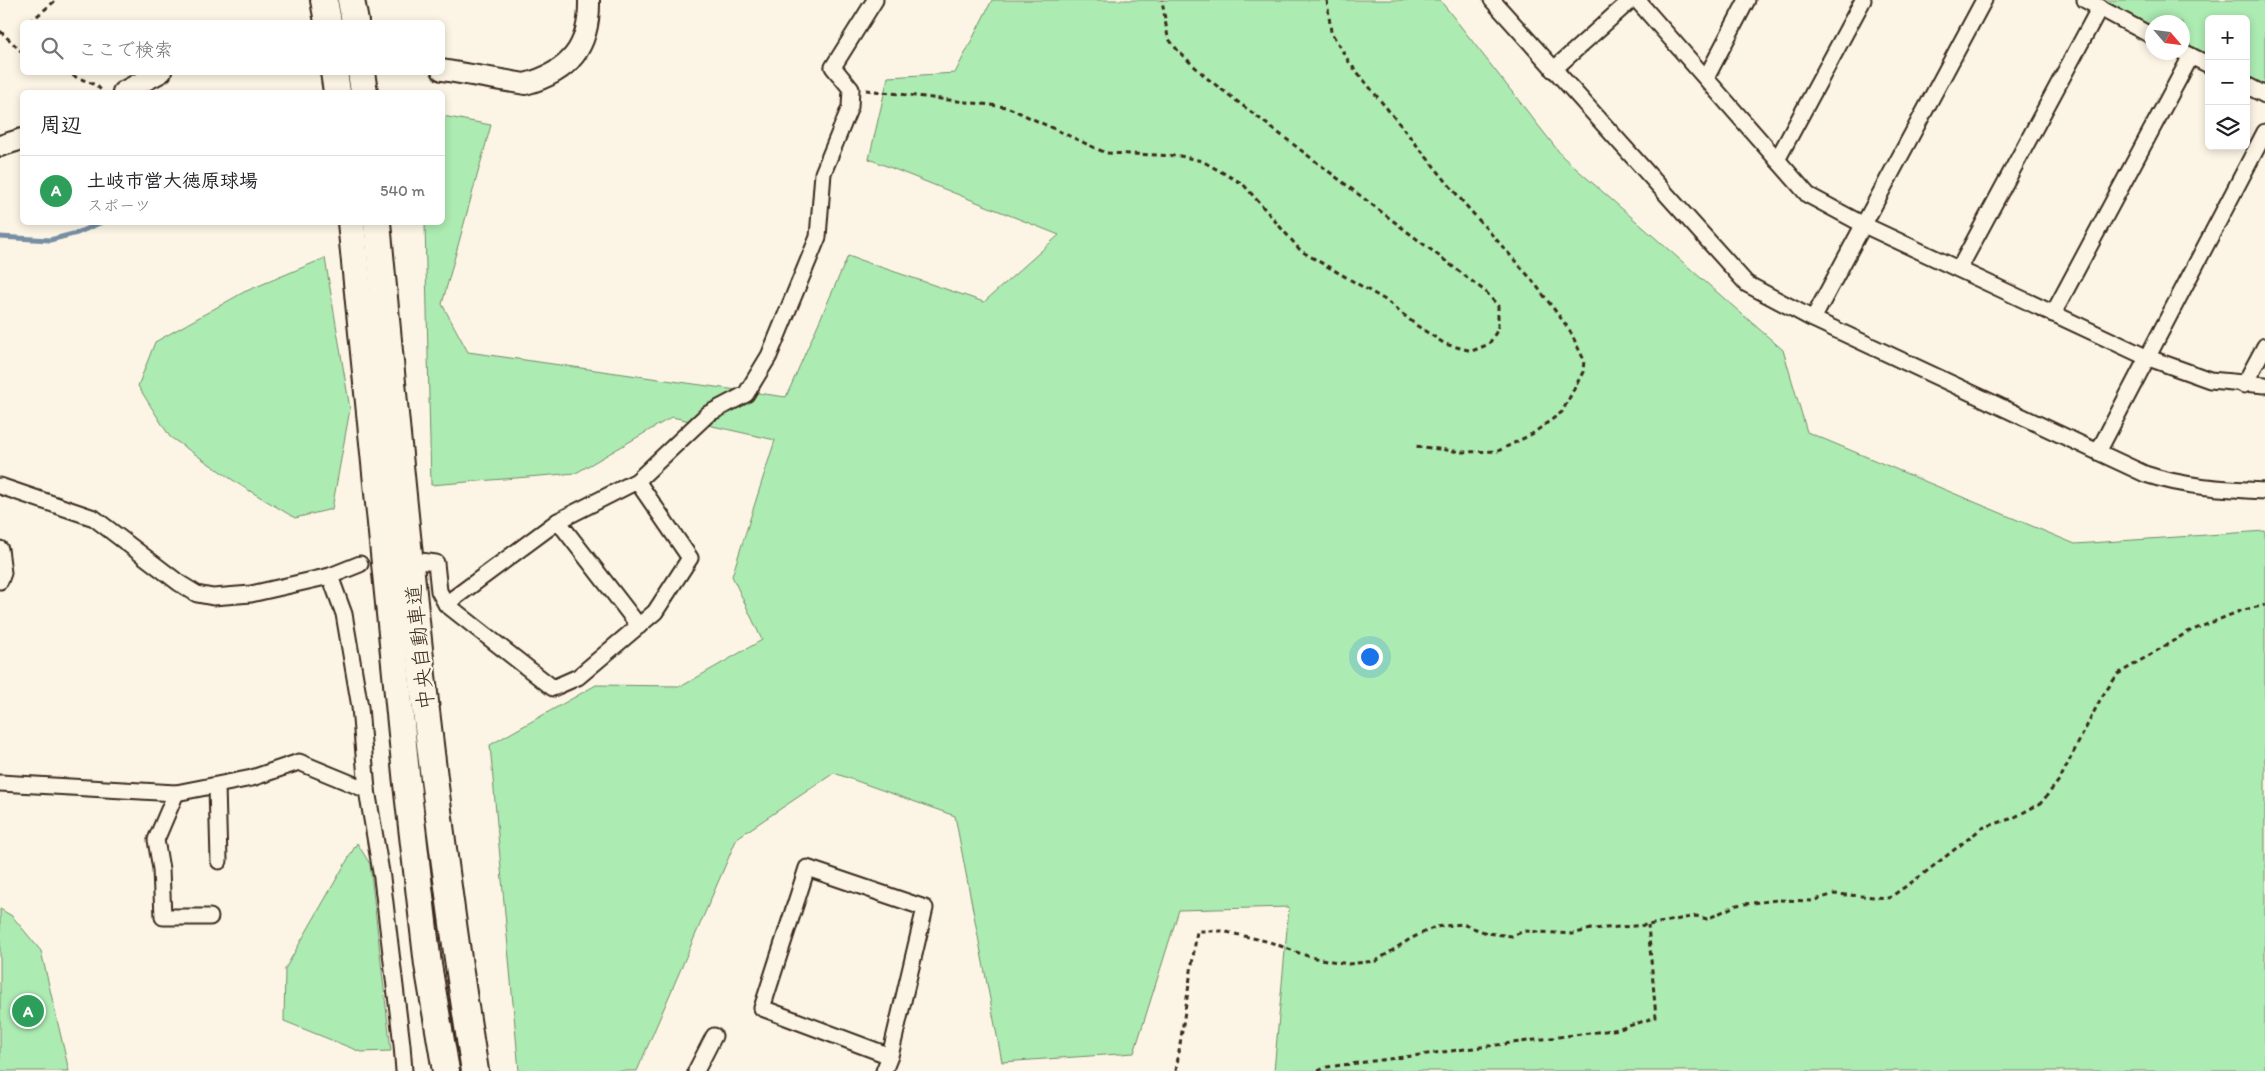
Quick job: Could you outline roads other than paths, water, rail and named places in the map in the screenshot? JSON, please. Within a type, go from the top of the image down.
[{"type":"highway","points":[[324,0],[328,20]]},
{"type":"highway","points":[[352,0],[355,20]]},
{"type":"highway","points":[[334,75],[336,90]]},
{"type":"highway","points":[[361,75],[364,90]]},
{"type":"highway","name":"中央自動車道","points":[[351,225],[408,793],[428,965],[446,1071]]},
{"type":"highway","name":"中央自動車道","points":[[377,225],[431,752],[457,962],[475,1071]]},
{"type":"street","points":[[445,71],[525,84],[538,80],[559,69],[575,56],[583,40],[589,18],[589,0]]},
{"type":"street","points":[[446,604],[558,521],[638,482],[708,414],[746,394],[769,356],[818,238],[823,172],[850,107],[851,89],[833,67],[875,0]]},
{"type":"street","points":[[1492,0],[1747,284],[1813,319],[2145,474],[2171,483],[2209,488],[2265,491]]},
{"type":"street","points":[[1553,70],[1631,0]]},
{"type":"street","points":[[1637,0],[1808,195],[1864,225],[2146,358],[2210,380],[2244,385],[2265,385]]},
{"type":"street","points":[[1706,78],[1747,0]]},
{"type":"street","points":[[1777,160],[1863,0]]},
{"type":"street","points":[[1813,319],[1984,0]]},
{"type":"street","points":[[2085,0],[2145,32]]},
{"type":"street","points":[[1959,269],[2100,8]]},
{"type":"street","points":[[2190,56],[2205,64]]},
{"type":"street","points":[[2053,314],[2184,60]]},
{"type":"street","points":[[127,90],[155,75]]},
{"type":"street","points":[[2250,87],[2265,95]]},
{"type":"street","points":[[2098,452],[2265,132]]},
{"type":"street","points":[[0,146],[20,140]]},
{"type":"street","points":[[2244,385],[2265,346]]},
{"type":"street","points":[[420,561],[436,563],[439,591],[446,604],[553,688],[578,677],[655,612],[690,558],[638,482]]},
{"type":"street","points":[[0,486],[94,518],[179,583],[197,594],[213,597],[251,594],[330,576],[360,564]]},
{"type":"street","points":[[558,521],[639,626]]},
{"type":"street","points":[[0,549],[3,573],[0,581]]},
{"type":"street","points":[[330,576],[344,614],[360,707],[367,790],[382,878],[404,1071]]},
{"type":"street","points":[[0,784],[176,793],[252,778],[299,762],[367,790]]},
{"type":"street","points":[[217,786],[219,861]]},
{"type":"street","points":[[176,793],[156,840],[161,869],[164,917],[210,917]]},
{"type":"street","points":[[884,1071],[890,1056],[926,908],[807,868],[762,1008],[890,1056]]},
{"type":"street","points":[[696,1071],[714,1036]]},
{"type":"waterway","points":[[0,237],[50,240],[77,233],[95,225]]},
{"type":"place","name":"土岐市営大徳原球場","points":[[28,1011]]}]
